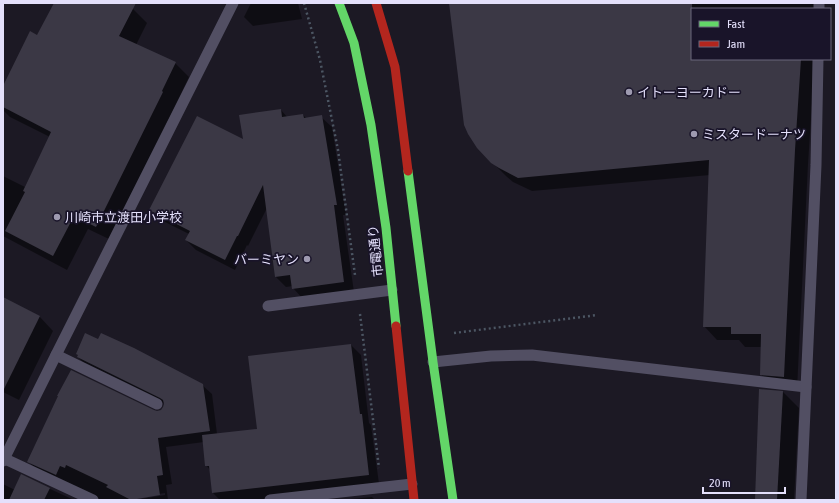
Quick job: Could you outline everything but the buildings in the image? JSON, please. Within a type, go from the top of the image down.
[{"type":"street","name":"市電通り","points":[[339,3],[354,43],[372,125],[386,228],[414,500]]},
{"type":"street","points":[[376,3],[395,67],[433,362],[453,500]]},
{"type":"lane","points":[[93,500],[4,459],[233,3]]},
{"type":"lane","points":[[801,500],[816,165],[818,60]]},
{"type":"lane","points":[[268,306],[392,290]]},
{"type":"lane","points":[[56,355],[156,404]]},
{"type":"lane","points":[[433,362],[491,356],[532,355],[806,387]]},
{"type":"lane","points":[[270,500],[412,484]]},
{"type":"path","points":[[304,3],[320,60],[338,150],[358,294],[380,475]]},
{"type":"path","points":[[453,333],[597,316]]},
{"type":"traffic: fast","points":[[339,3],[354,43],[371,125],[386,228],[396,326]]},
{"type":"traffic: fast","points":[[408,171],[453,500]]},
{"type":"traffic: jam","points":[[376,3],[395,67],[408,171]]},
{"type":"traffic: jam","points":[[396,326],[414,500]]},
{"type":"place","name":"イトーヨーカドー","points":[[629,92]]},
{"type":"place","name":"ミスタードーナツ","points":[[694,134]]},
{"type":"place","name":"川崎市立渡田小学校","points":[[57,217]]},
{"type":"place","name":"バーミヤン","points":[[307,259]]}]
